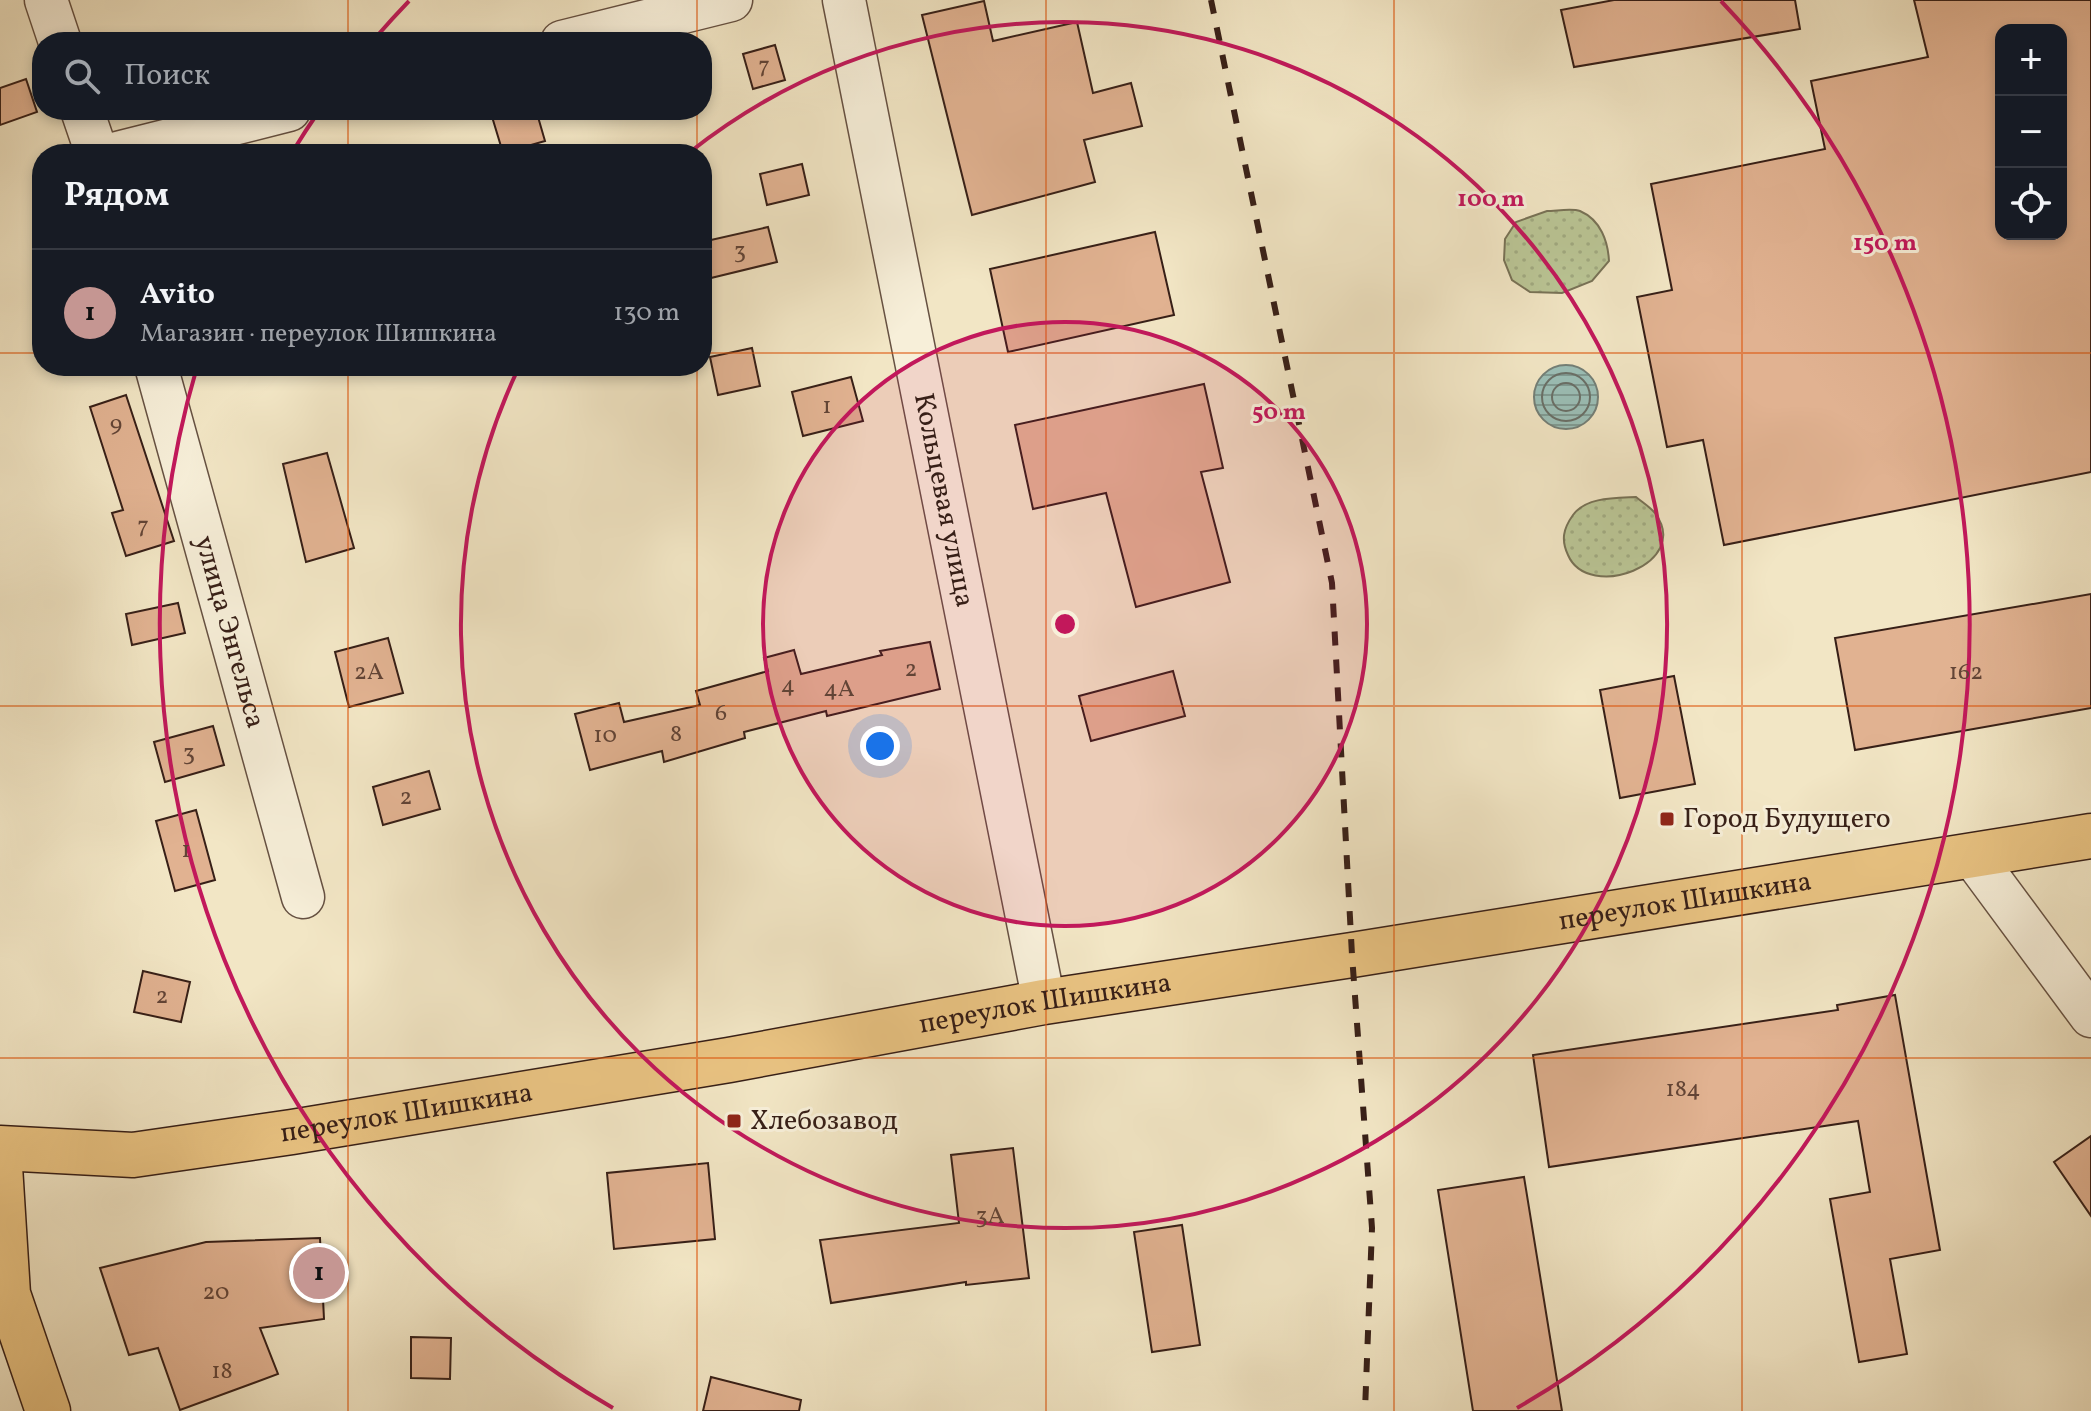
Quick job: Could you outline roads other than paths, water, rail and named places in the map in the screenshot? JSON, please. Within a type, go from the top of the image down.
[{"type":"main road","name":"переулок Шишкина","points":[[0,1148],[133,1155],[292,1132],[729,1060],[1044,1002],[2091,836]]},
{"type":"main road","points":[[0,1166],[8,1294],[48,1411]]},
{"type":"street","points":[[46,0],[57,32]]},
{"type":"street","points":[[602,32],[731,0]]},
{"type":"street","name":"Кольцевая улица","points":[[844,0],[1044,1002]]},
{"type":"street","points":[[85,120],[94,144]]},
{"type":"street","points":[[153,144],[249,120]]},
{"type":"street","name":"улица Энгельса","points":[[159,376],[303,897]]},
{"type":"street","points":[[1972,855],[2091,1016]]},
{"type":"water","points":[[1566,365],[1578,367],[1589,374],[1596,385],[1596,409],[1589,420],[1578,427],[1566,429],[1554,427],[1543,420],[1536,409],[1534,397],[1536,385],[1543,374],[1554,367]]},
{"type":"railway","points":[[1211,0],[1332,583],[1352,955],[1372,1228],[1365,1411]]},
{"type":"place","name":"Город Будущего","points":[[1667,819]]},
{"type":"place","name":"Хлебозавод","points":[[734,1121]]},
{"type":"place","name":"Avito","points":[[319,1273]]}]
